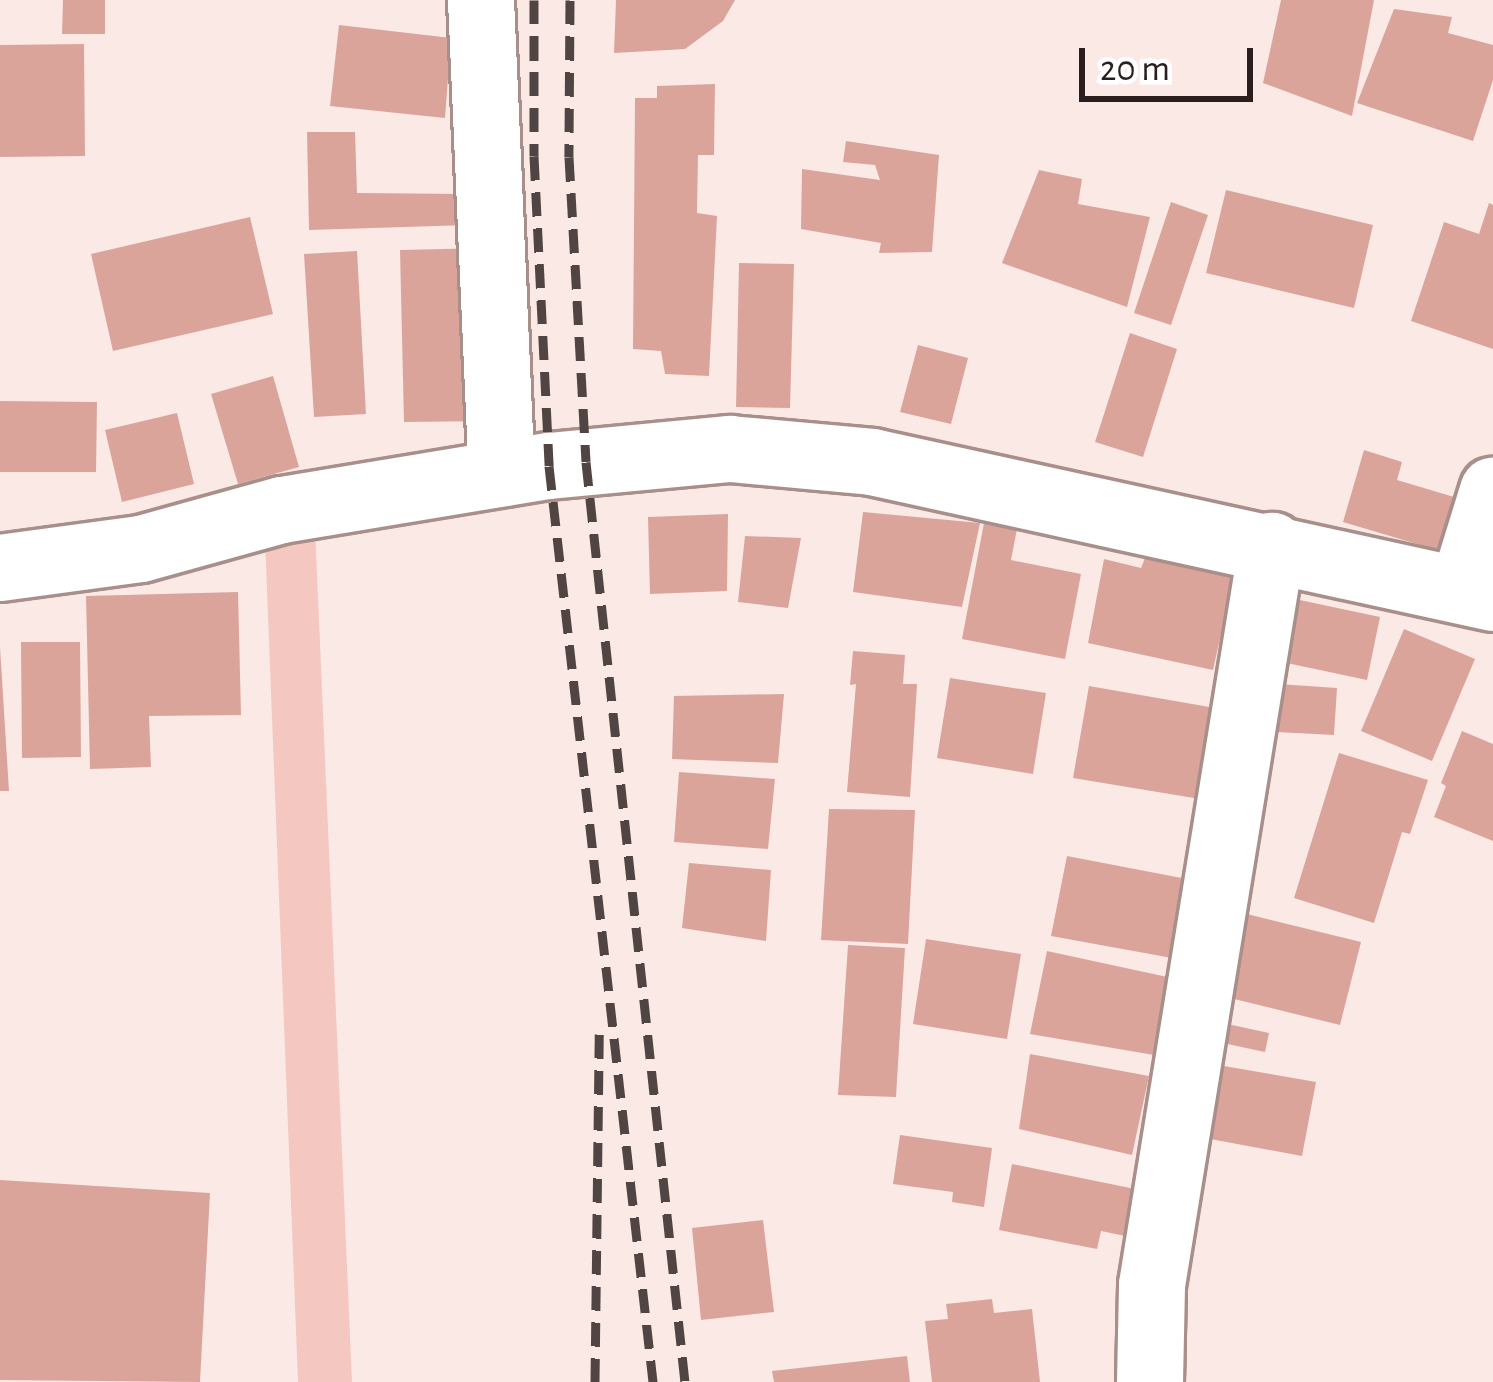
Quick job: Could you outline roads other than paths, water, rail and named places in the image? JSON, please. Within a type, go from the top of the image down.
[{"type":"street","points":[[482,0],[502,474]]},
{"type":"street","points":[[0,568],[141,549],[283,510],[673,452],[828,455],[1478,593],[1493,491]]},
{"type":"street","points":[[1150,1382],[1152,1285],[1272,546]]},
{"type":"railway","points":[[534,0],[534,156],[549,466],[653,1382]]},
{"type":"railway","points":[[570,0],[569,157],[586,462],[685,1382]]},
{"type":"railway","points":[[595,1382],[599,1034]]}]
